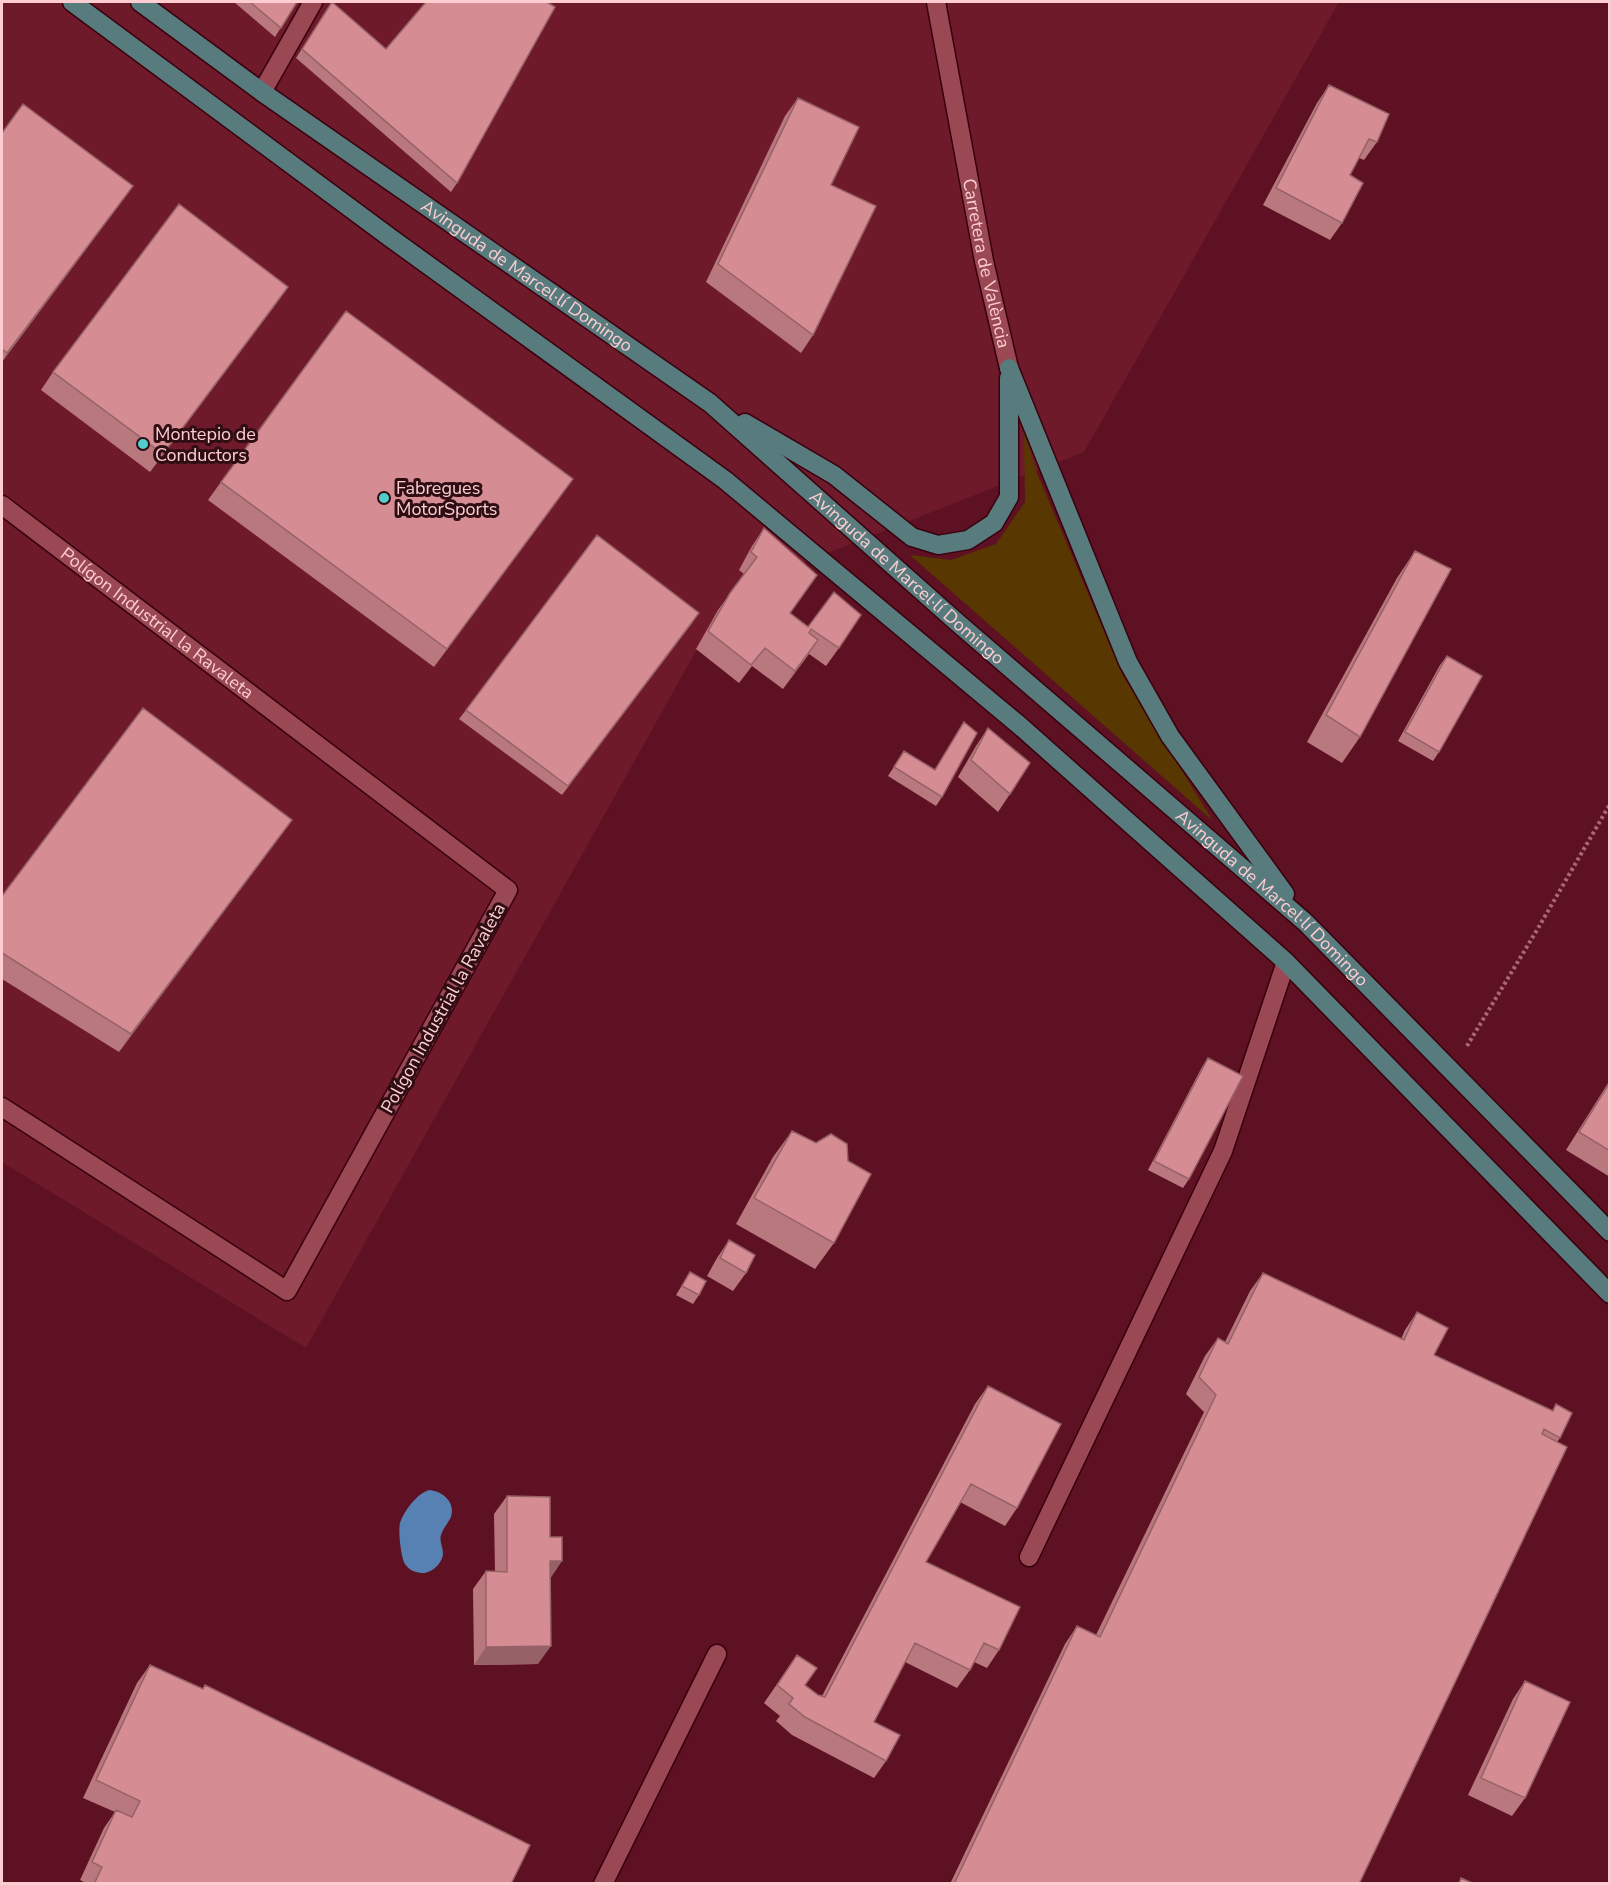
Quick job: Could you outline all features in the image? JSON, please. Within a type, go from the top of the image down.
[{"type":"main road","points":[[72,2],[392,239],[725,480],[1019,725],[1286,962],[1610,1294]]},
{"type":"main road","name":"Avinguda de Marcel·lí Domingo","points":[[140,2],[262,92],[710,403],[959,624],[1305,922],[1610,1232]]},
{"type":"main road","points":[[710,403],[834,475],[912,537],[938,545],[968,540],[994,523],[1009,497],[1009,368]]},
{"type":"main road","points":[[1009,368],[1128,662],[1170,736],[1305,922]]},
{"type":"street","points":[[262,92],[313,2]]},
{"type":"street","name":"Carretera de València","points":[[936,2],[984,261],[1009,368]]},
{"type":"street","name":"Polígon Industrial la Ravaleta","points":[[2,505],[508,890],[288,1291],[2,1107]]},
{"type":"street","points":[[1029,1557],[1223,1151],[1286,962]]},
{"type":"street","points":[[603,1884],[717,1654]]},
{"type":"path","points":[[1452,1072],[1610,804]]},
{"type":"shaded area","points":[[2,2],[1339,2],[1084,452],[729,592],[306,1348],[2,1162]]},
{"type":"shaded area","points":[[1024,432],[1037,473],[1122,674],[1213,821],[910,555],[951,560],[996,544],[1025,502]]},
{"type":"water","points":[[430,1490],[440,1493],[448,1500],[452,1514],[441,1535],[443,1554],[441,1561],[432,1570],[421,1573],[408,1568],[405,1564],[399,1527],[412,1503],[421,1494]]},
{"type":"building","points":[[250,2],[297,2],[281,28]]},
{"type":"building","points":[[332,2],[386,49],[426,2],[547,2],[555,7],[457,183],[302,49]]},
{"type":"building","points":[[1329,85],[1389,114],[1377,142],[1369,139],[1350,175],[1363,183],[1342,223],[1276,188]]},
{"type":"building","points":[[798,98],[859,127],[831,185],[876,206],[813,335],[718,264]]},
{"type":"building","points":[[23,104],[133,186],[7,353],[2,349],[2,133]]},
{"type":"building","points":[[179,204],[288,287],[163,454],[53,372]]},
{"type":"building","name":"Fabregues MotorSports","points":[[346,311],[573,479],[447,649],[221,482]]},
{"type":"building","points":[[764,528],[817,575],[790,613],[808,627],[834,592],[861,615],[839,648],[811,629],[809,633],[818,640],[795,671],[765,648],[751,665],[708,631],[730,593],[757,557],[751,552]]},
{"type":"building","points":[[597,535],[699,613],[568,786],[466,710]]},
{"type":"building","points":[[1415,551],[1451,569],[1360,737],[1326,715]]},
{"type":"building","points":[[1447,656],[1482,676],[1439,752],[1405,732]]},
{"type":"building","points":[[143,708],[292,820],[131,1034],[2,953],[2,896]]},
{"type":"building","points":[[964,722],[977,733],[942,797],[894,767],[904,751],[935,770]]},
{"type":"building","points":[[988,728],[1030,763],[1010,794],[971,760]]},
{"type":"building","points":[[1208,1058],[1243,1076],[1189,1179],[1154,1161]]},
{"type":"building","points":[[1610,1082],[1610,1151],[1579,1132]]},
{"type":"building","points":[[792,1131],[816,1143],[831,1134],[847,1144],[848,1161],[871,1174],[834,1243],[754,1198]]},
{"type":"building","points":[[729,1240],[755,1255],[746,1273],[720,1258]]},
{"type":"building","points":[[690,1272],[706,1281],[699,1295],[682,1286]]},
{"type":"building","points":[[1263,1273],[1404,1340],[1417,1312],[1448,1328],[1434,1355],[1553,1411],[1556,1404],[1572,1413],[1560,1438],[1544,1429],[1542,1434],[1567,1447],[1359,1884],[954,1884],[1077,1626],[1100,1637],[1216,1395],[1199,1377],[1218,1338],[1228,1344]]},
{"type":"building","points":[[988,1386],[1061,1424],[1017,1508],[971,1484],[926,1562],[1020,1607],[999,1650],[984,1643],[970,1670],[915,1643],[874,1722],[900,1735],[886,1761],[805,1717],[789,1704],[793,1698],[777,1685],[797,1655],[817,1668],[805,1685],[818,1695],[825,1697]]},
{"type":"building","points":[[507,1496],[550,1497],[550,1537],[562,1537],[562,1561],[550,1561],[551,1646],[486,1647],[486,1571],[507,1572]]},
{"type":"building","points":[[150,1665],[203,1689],[205,1685],[530,1845],[511,1884],[99,1884],[95,1882],[102,1867],[92,1862],[116,1810],[132,1817],[140,1801],[96,1780]]},
{"type":"building","points":[[1525,1681],[1570,1702],[1525,1798],[1481,1778]]},
{"type":"building","points":[[1461,1878],[1474,1884],[1459,1884]]},
{"type":"place","name":"Montepio de Conductors","points":[[143,444]]},
{"type":"place","name":"Fabregues MotorSports","points":[[384,498]]}]
